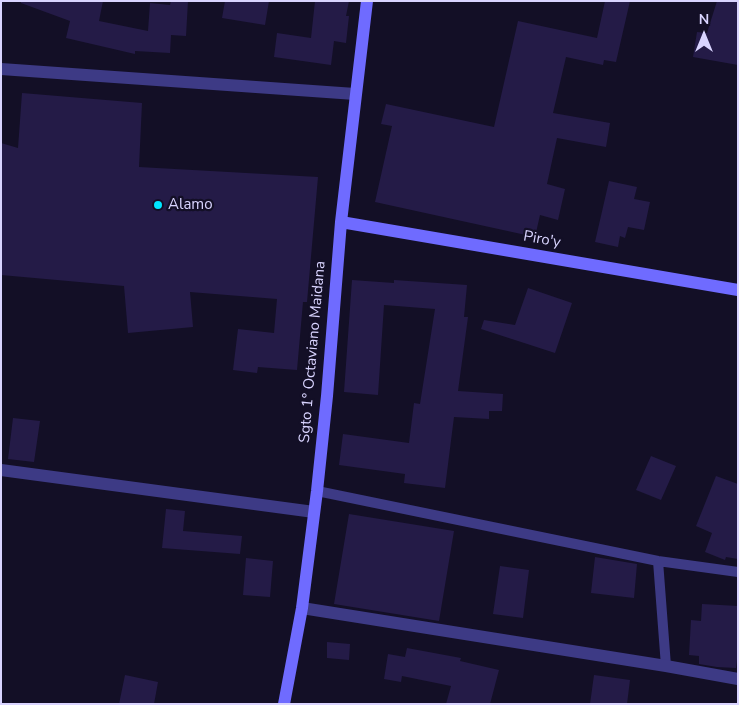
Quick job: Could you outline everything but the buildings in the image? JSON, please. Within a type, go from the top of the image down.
[{"type":"main road","name":"Sgto 1° Octaviano Maidana","points":[[284,704],[302,608],[317,491],[327,396],[341,222],[366,1]]},
{"type":"main road","name":"Piro'y","points":[[341,222],[738,290]]},
{"type":"street","points":[[1,69],[355,94]]},
{"type":"street","points":[[1,470],[314,512]]},
{"type":"street","points":[[302,608],[738,679]]},
{"type":"lane","points":[[317,491],[658,561],[738,572]]},
{"type":"lane","points":[[658,561],[666,666]]},
{"type":"place","name":"Alamo","points":[[158,205]]}]
